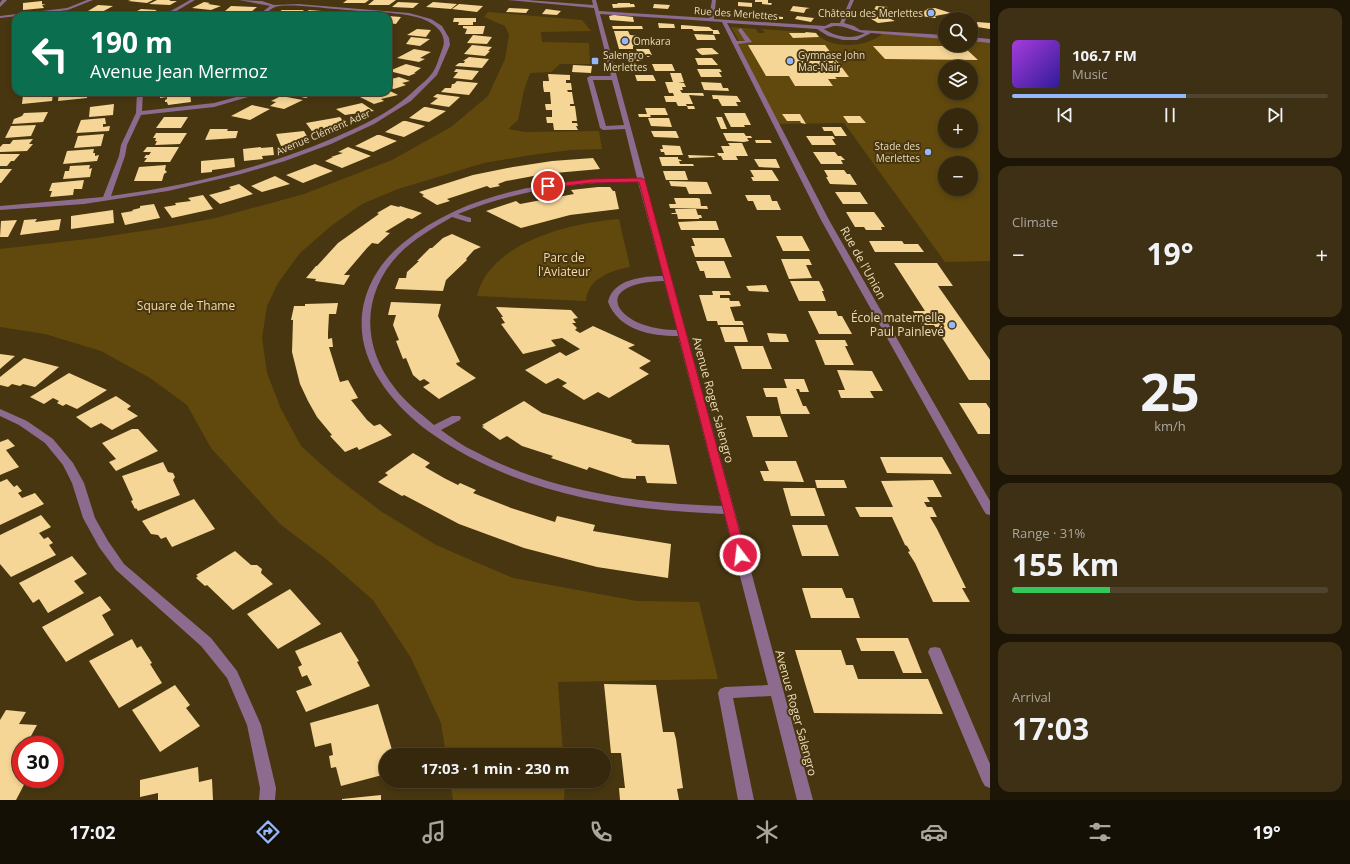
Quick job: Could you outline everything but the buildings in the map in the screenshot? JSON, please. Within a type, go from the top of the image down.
[{"type":"street","points":[[0,6],[5,0]]},
{"type":"street","points":[[46,12],[68,9],[91,0]]},
{"type":"street","points":[[171,12],[193,0]]},
{"type":"street","name":"Avenue Clément Ader","points":[[241,0],[262,2],[274,6],[298,4],[380,12]]},
{"type":"street","name":"Rue des Merlettes","points":[[509,0],[596,10],[826,28]]},
{"type":"street","name":"Avenue Roger Salengro","points":[[594,0],[805,800]]},
{"type":"street","points":[[711,20],[714,0]]},
{"type":"street","points":[[841,25],[852,0]]},
{"type":"street","points":[[265,12],[274,6]]},
{"type":"street","name":"Avenue Clément Ader","points":[[0,208],[106,199],[196,184],[264,167],[358,130],[384,116],[418,92],[437,70],[446,49],[446,34],[438,24],[421,16],[392,13]]},
{"type":"street","points":[[0,17],[12,16]]},
{"type":"street","name":"Rue de l'Union","points":[[724,21],[825,220],[990,511]]},
{"type":"street","points":[[826,28],[841,25],[853,27],[859,31]]},
{"type":"street","points":[[819,28],[827,34],[846,38],[863,36],[870,32]]},
{"type":"street","points":[[826,28],[832,32],[842,34],[852,34],[859,31],[938,37]]},
{"type":"street","points":[[735,43],[749,42],[742,30]]},
{"type":"street","points":[[978,40],[990,41]]},
{"type":"street","points":[[614,78],[590,78],[603,128],[627,127]]},
{"type":"street","points":[[106,199],[122,156],[124,145],[140,113],[140,96]]},
{"type":"street","points":[[140,113],[214,105],[247,96]]},
{"type":"street","points":[[641,180],[591,181],[540,187],[490,200],[452,214],[416,236],[390,260],[377,278],[372,289],[368,302],[366,319],[369,347],[381,374],[402,402],[434,430],[461,448],[496,465],[519,475],[564,490],[598,498],[640,505],[686,509],[728,510]]},
{"type":"street","points":[[452,214],[468,220]]},
{"type":"street","points":[[667,278],[643,279],[627,284],[616,293],[613,299],[613,305],[617,313],[639,327],[662,333],[682,333]]},
{"type":"street","points":[[0,412],[23,423],[49,440],[68,463],[78,483],[89,518],[103,544],[120,567],[206,642],[232,675],[254,725],[268,788],[267,800]]},
{"type":"street","points":[[434,430],[456,418]]},
{"type":"street","points":[[935,652],[990,781]]},
{"type":"street","points":[[746,800],[725,693],[776,690]]},
{"type":"green space","name":"Square de Thame","points":[[488,12],[582,20],[591,31],[541,32],[542,42],[589,43],[590,64],[560,64],[551,72],[530,73],[524,90],[518,120],[508,129],[525,132],[599,131],[602,149],[571,150],[484,163],[398,189],[362,204],[331,226],[300,253],[278,283],[267,306],[262,338],[267,373],[281,409],[301,446],[332,474],[382,512],[436,545],[513,578],[637,601],[699,602],[718,679],[558,682],[563,748],[445,748],[441,723],[411,658],[373,600],[326,559],[280,524],[211,448],[187,405],[150,378],[101,351],[45,334],[0,327],[0,249],[96,238],[216,218],[304,194],[392,160],[451,127],[488,96],[505,59],[509,35],[505,26],[484,17]]},
{"type":"green space","name":"Stade des Merlettes","points":[[731,27],[756,29],[758,33],[765,33],[762,29],[816,33],[830,42],[849,45],[868,42],[883,33],[938,37],[938,52],[978,52],[978,40],[990,41],[990,261],[945,262],[844,123],[775,124],[735,43],[739,41]]},
{"type":"green space","name":"Parc de l'Aviateur","points":[[619,219],[630,267],[608,273],[596,281],[587,293],[586,301],[477,296],[485,277],[498,261],[515,249],[535,238],[579,225]]},
{"type":"green space","points":[[451,788],[565,788],[564,800],[453,800]]},
{"type":"place","name":"Château des Merlettes","points":[[931,13]]},
{"type":"place","name":"Omkara","points":[[625,41]]},
{"type":"place","name":"Salengro - Merlettes","points":[[595,61]]},
{"type":"place","name":"Gymnase John Mac-Nair","points":[[790,61]]},
{"type":"place","name":"Stade des Merlettes","points":[[928,152]]},
{"type":"place","name":"École maternelle Paul Painlevé","points":[[952,325]]},
{"type":"route","points":[[548,186],[591,181],[641,180],[740,555]]}]
